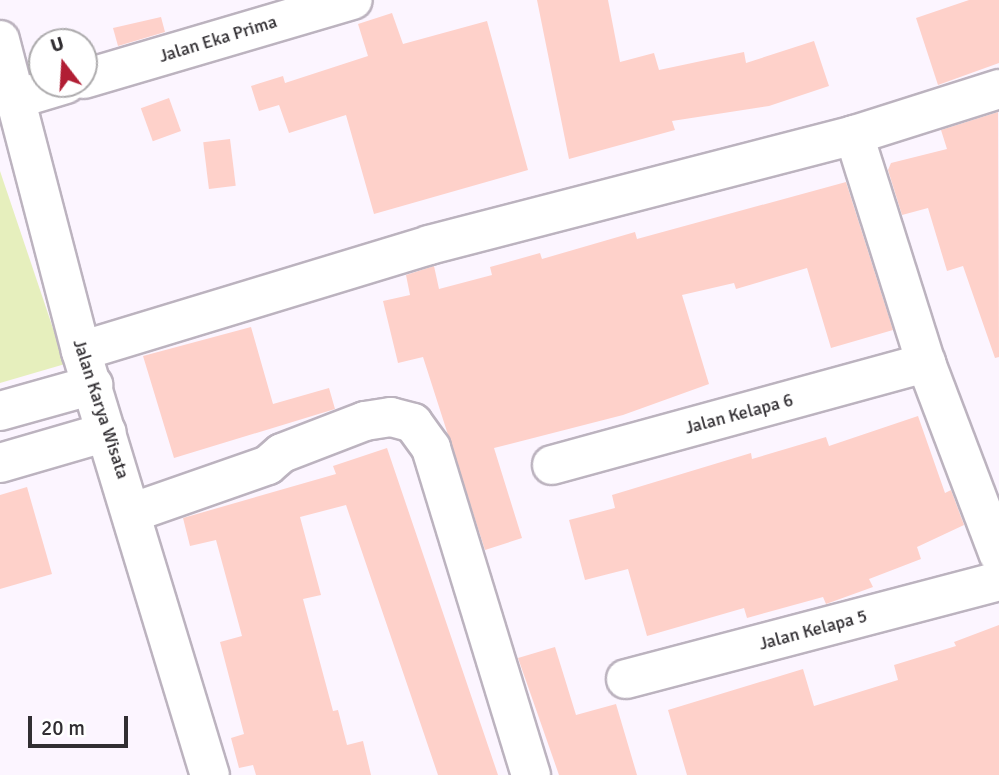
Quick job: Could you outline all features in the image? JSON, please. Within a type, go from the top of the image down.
[{"type":"street","name":"Jalan Eka Prima","points":[[98,75],[352,0]]},
{"type":"street","name":"Jalan Karya Wisata","points":[[0,40],[87,368],[131,504],[210,775]]},
{"type":"street","points":[[0,411],[87,368],[429,245],[854,135],[999,89]]},
{"type":"street","points":[[16,99],[28,95]]},
{"type":"street","points":[[854,135],[926,363],[999,555]]},
{"type":"street","name":"Jalan Kelapa 6","points":[[552,464],[926,363]]},
{"type":"street","points":[[131,504],[268,465],[282,453],[365,421],[391,417],[413,423],[431,448],[531,775]]},
{"type":"street","points":[[0,463],[107,432]]},
{"type":"street","name":"Jalan Kelapa 5","points":[[626,679],[999,581]]},
{"type":"green space","points":[[0,171],[65,364],[0,383]]},
{"type":"building","points":[[537,0],[608,0],[620,62],[654,53],[659,70],[744,52],[746,63],[814,41],[829,86],[769,106],[672,121],[675,130],[569,159]]},
{"type":"building","points":[[969,0],[999,0],[999,63],[938,85],[916,18]]},
{"type":"building","points":[[392,13],[403,44],[487,21],[528,170],[374,214],[346,115],[289,133],[279,105],[259,111],[251,86],[283,76],[285,83],[368,56],[358,24]]},
{"type":"building","points":[[161,17],[165,32],[118,46],[113,28]]},
{"type":"building","points":[[169,98],[181,131],[153,141],[141,108]]},
{"type":"building","points":[[998,112],[999,357],[995,358],[963,266],[947,271],[928,208],[902,215],[888,170],[891,163],[947,149],[941,130]]},
{"type":"building","points":[[230,139],[236,186],[209,189],[203,142]]},
{"type":"building","points":[[846,182],[893,330],[831,348],[807,268],[736,289],[734,283],[682,295],[709,384],[623,415],[494,448],[522,538],[485,550],[423,357],[398,363],[383,301],[410,295],[406,275],[434,266],[439,289],[492,275],[490,267],[540,253],[542,259],[635,232],[637,239]]},
{"type":"building","points":[[251,327],[273,404],[329,388],[335,409],[174,458],[143,356]]},
{"type":"building","points":[[918,416],[945,493],[951,490],[964,525],[917,547],[921,559],[869,579],[873,587],[826,604],[823,597],[747,618],[744,608],[647,636],[628,569],[585,580],[569,520],[615,508],[612,495],[751,453],[752,459],[826,437],[829,446]]},
{"type":"building","points":[[387,448],[498,775],[438,775],[346,505],[300,517],[321,595],[303,599],[333,711],[338,710],[347,745],[363,741],[371,775],[256,775],[253,765],[239,768],[231,738],[244,734],[220,642],[242,636],[216,540],[190,546],[183,518],[336,474],[333,466]]},
{"type":"building","points":[[27,487],[52,574],[0,589],[0,495]]},
{"type":"building","points":[[999,625],[999,775],[687,775],[668,710],[803,669],[814,706],[898,680],[894,665],[956,646],[954,642]]},
{"type":"building","points":[[555,647],[576,715],[616,704],[637,775],[559,775],[518,658]]}]
